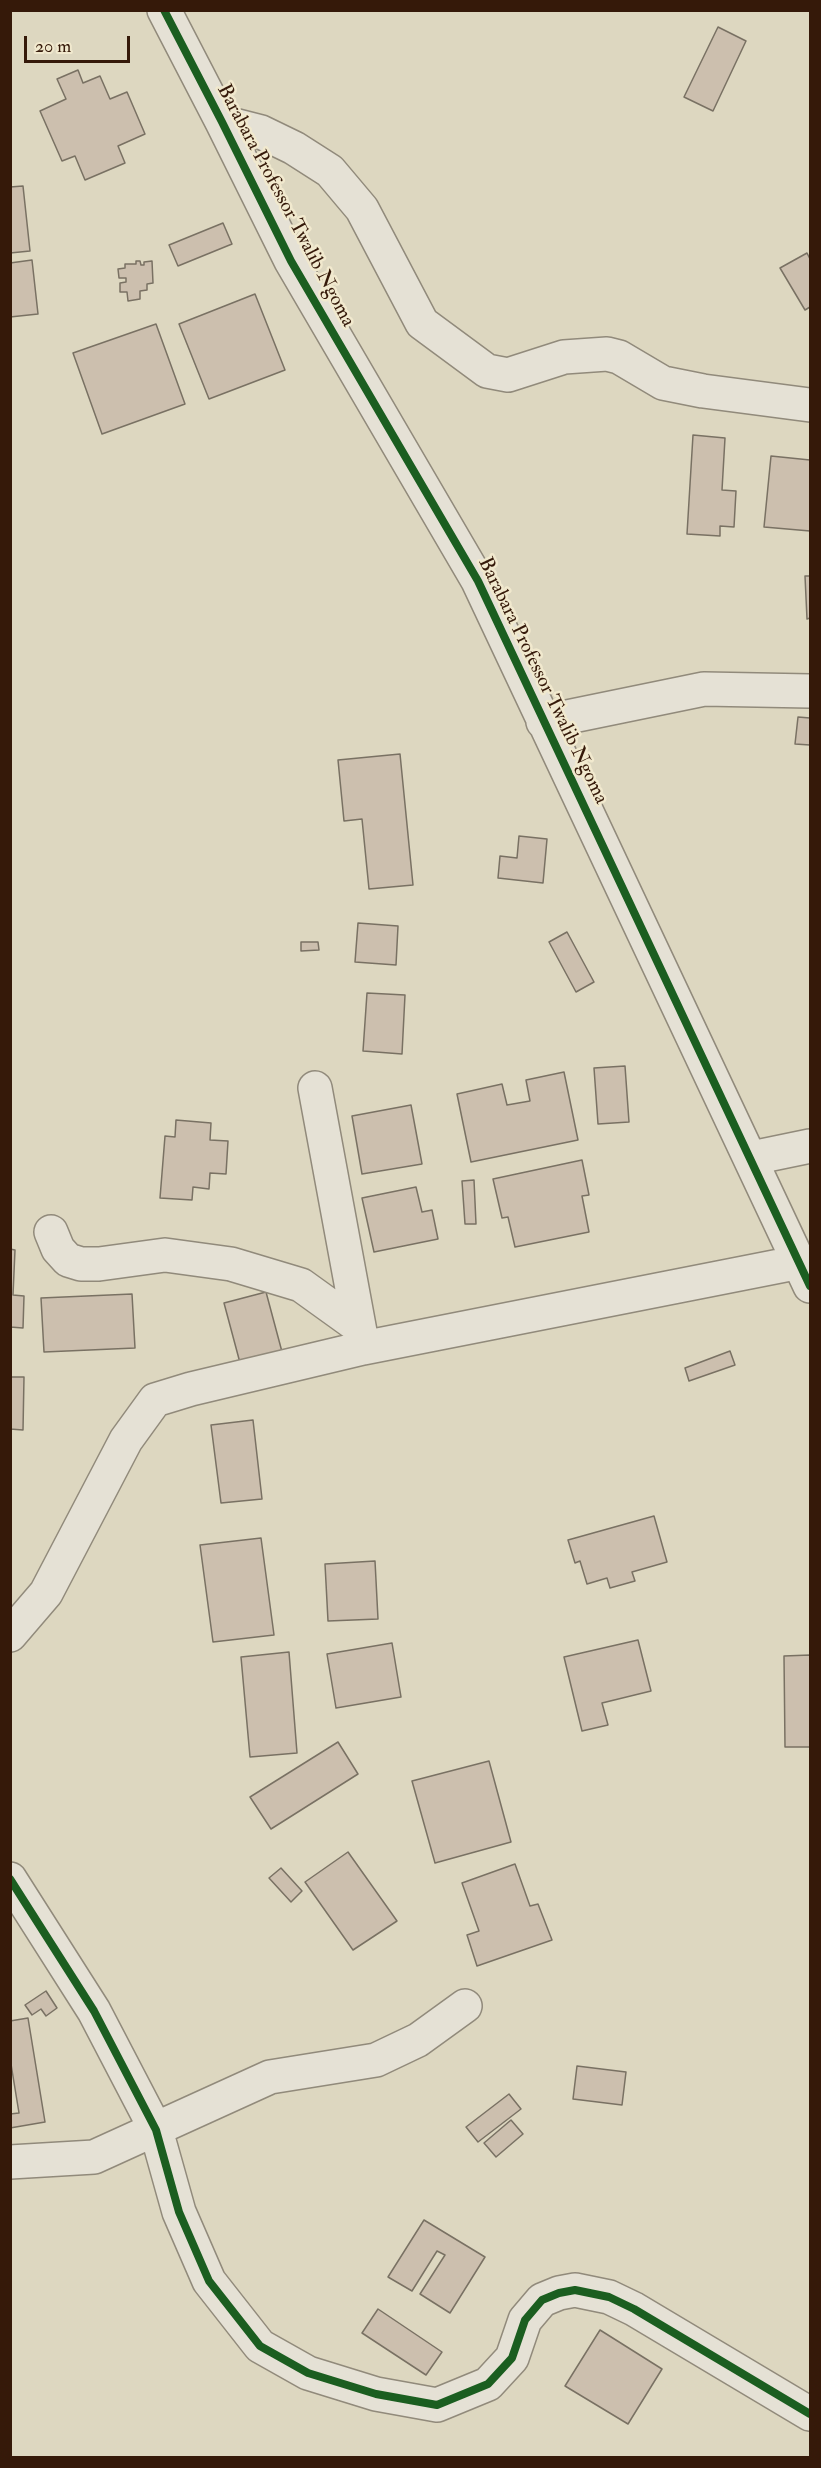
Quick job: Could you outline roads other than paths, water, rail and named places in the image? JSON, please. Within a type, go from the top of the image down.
[{"type":"street","name":"Barabara Professor Twalib Ngoma","points":[[164,10],[291,261],[478,581],[805,1274]]},
{"type":"street","points":[[222,122],[261,132],[294,148],[330,171],[362,209],[422,323],[487,371],[496,374],[517,374],[564,357],[607,354],[619,357],[663,383],[703,391],[810,405]]},
{"type":"street","points":[[543,722],[704,689],[810,691]]},
{"type":"street","points":[[315,1088],[361,1337]]},
{"type":"street","points":[[752,1158],[810,1146]]},
{"type":"street","points":[[51,1232],[58,1249],[68,1260],[81,1264],[99,1264],[165,1255],[231,1264],[301,1285],[361,1337]]},
{"type":"street","points":[[10,1635],[46,1593],[126,1440],[155,1400],[361,1337],[805,1274]]},
{"type":"street","points":[[10,1879],[94,2011],[156,2130],[179,2212],[209,2281],[260,2346],[308,2373],[376,2394],[437,2405],[488,2384],[512,2358],[525,2320],[542,2300],[559,2292],[575,2290],[609,2297],[634,2309],[810,2414]]},
{"type":"street","points":[[10,2162],[94,2157],[270,2078],[376,2060],[418,2040],[465,2006]]}]
